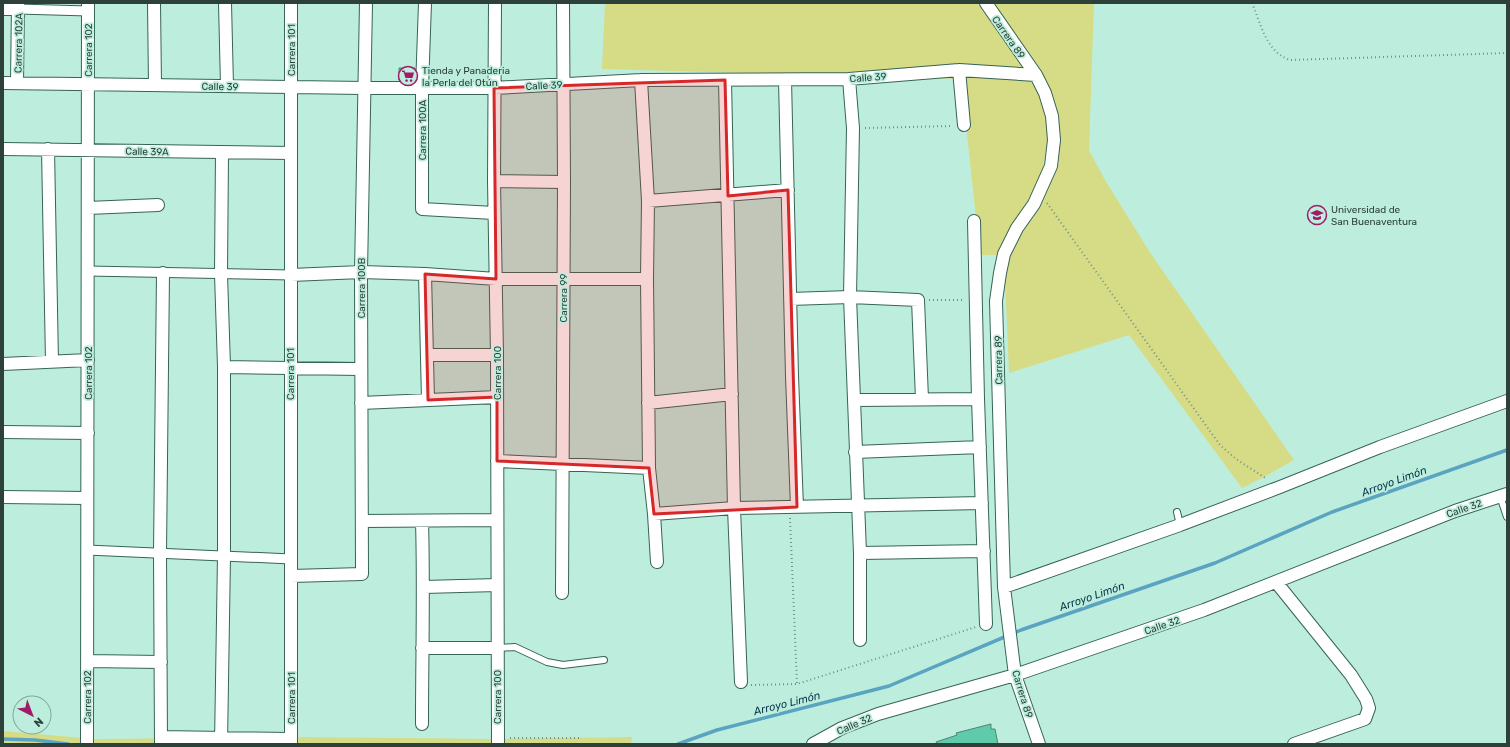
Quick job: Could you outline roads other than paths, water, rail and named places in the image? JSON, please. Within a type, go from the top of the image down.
[{"type":"street","points":[[154,3],[155,85]]},
{"type":"street","points":[[225,3],[227,86]]},
{"type":"street","name":"Carrera 101","points":[[291,3],[291,742]]},
{"type":"street","name":"Carrera 100B","points":[[291,576],[362,574],[361,272],[366,3]]},
{"type":"street","name":"Carrera 100A","points":[[425,3],[422,88],[422,209],[494,213]]},
{"type":"street","name":"Carrera 100","points":[[495,3],[494,213],[497,355],[497,738]]},
{"type":"street","name":"Carrera 99","points":[[562,593],[564,182],[563,3]]},
{"type":"street","name":"Carrera 89","points":[[986,3],[1036,75],[1045,93],[1052,116],[1054,140],[1051,166],[1034,204],[1018,228],[1004,254],[996,301],[1005,601],[1015,671],[1036,743]]},
{"type":"street","points":[[3,9],[18,6],[88,7]]},
{"type":"street","name":"Carrera 102A","points":[[17,83],[18,6]]},
{"type":"street","name":"Carrera 102","points":[[87,741],[88,7]]},
{"type":"street","points":[[959,70],[964,125]]},
{"type":"street","name":"Calle 39","points":[[3,83],[365,88],[494,88],[642,80],[849,79],[959,70],[1036,75]]},
{"type":"street","points":[[849,79],[853,128],[850,297],[860,553],[860,640]]},
{"type":"street","points":[[642,80],[648,201],[647,279],[649,468],[657,562]]},
{"type":"street","points":[[725,80],[734,508],[741,682]]},
{"type":"street","points":[[785,80],[793,507]]},
{"type":"street","name":"Calle 39A","points":[[3,149],[291,153]]},
{"type":"street","points":[[48,149],[52,362]]},
{"type":"street","points":[[221,741],[224,556],[224,367],[221,274],[222,152]]},
{"type":"street","points":[[494,181],[564,182]]},
{"type":"street","points":[[648,201],[728,196],[788,190]]},
{"type":"street","points":[[88,208],[158,205]]},
{"type":"street","points":[[974,221],[978,399],[986,624]]},
{"type":"street","points":[[88,272],[291,275],[361,272],[424,274],[496,279],[647,279]]},
{"type":"street","points":[[163,273],[160,553],[161,740],[291,742]]},
{"type":"street","points":[[424,274],[428,400]]},
{"type":"street","points":[[790,299],[850,297],[918,300],[922,400]]},
{"type":"street","points":[[427,355],[497,355]]},
{"type":"street","points":[[3,364],[88,360]]},
{"type":"street","points":[[224,367],[361,370]]},
{"type":"street","points":[[648,403],[732,394]]},
{"type":"street","points":[[362,403],[497,397]]},
{"type":"street","points":[[854,400],[978,399]]},
{"type":"street","points":[[1004,587],[1180,525],[1380,447],[1507,401]]},
{"type":"street","points":[[3,432],[88,433]]},
{"type":"street","points":[[855,452],[980,447]]},
{"type":"street","points":[[497,461],[649,468]]},
{"type":"street","name":"Calle 32","points":[[813,744],[842,728],[878,714],[1204,610],[1455,511],[1503,495]]},
{"type":"street","points":[[3,497],[87,498]]},
{"type":"street","points":[[654,514],[734,508],[982,503]]},
{"type":"street","points":[[362,520],[497,520]]},
{"type":"street","points":[[422,520],[424,587],[422,724]]},
{"type":"street","points":[[87,550],[291,559]]},
{"type":"street","points":[[860,553],[984,551]]},
{"type":"street","points":[[1276,582],[1351,674],[1366,699],[1369,708],[1365,719],[1294,744]]},
{"type":"street","points":[[424,587],[497,585]]},
{"type":"street","points":[[422,648],[497,648]]},
{"type":"street","points":[[87,661],[161,662]]},
{"type":"lane","points":[[1503,495],[1507,517]]},
{"type":"lane","points":[[1177,512],[1180,525]]},
{"type":"lane","points":[[497,648],[515,647],[547,662],[563,665],[604,660]]},
{"type":"waterway","name":"Arroyo Limón","points":[[678,744],[717,730],[889,686],[1021,630],[1215,563],[1332,512],[1507,450]]},
{"type":"waterway","name":"Arroyo Limón","points":[[3,739],[35,740],[68,744]]},
{"type":"place","name":"Tienda y Panaderia la Perla del Otún","points":[[408,76]]},
{"type":"place","name":"Universidad de San Buenaventura","points":[[1317,215]]}]
